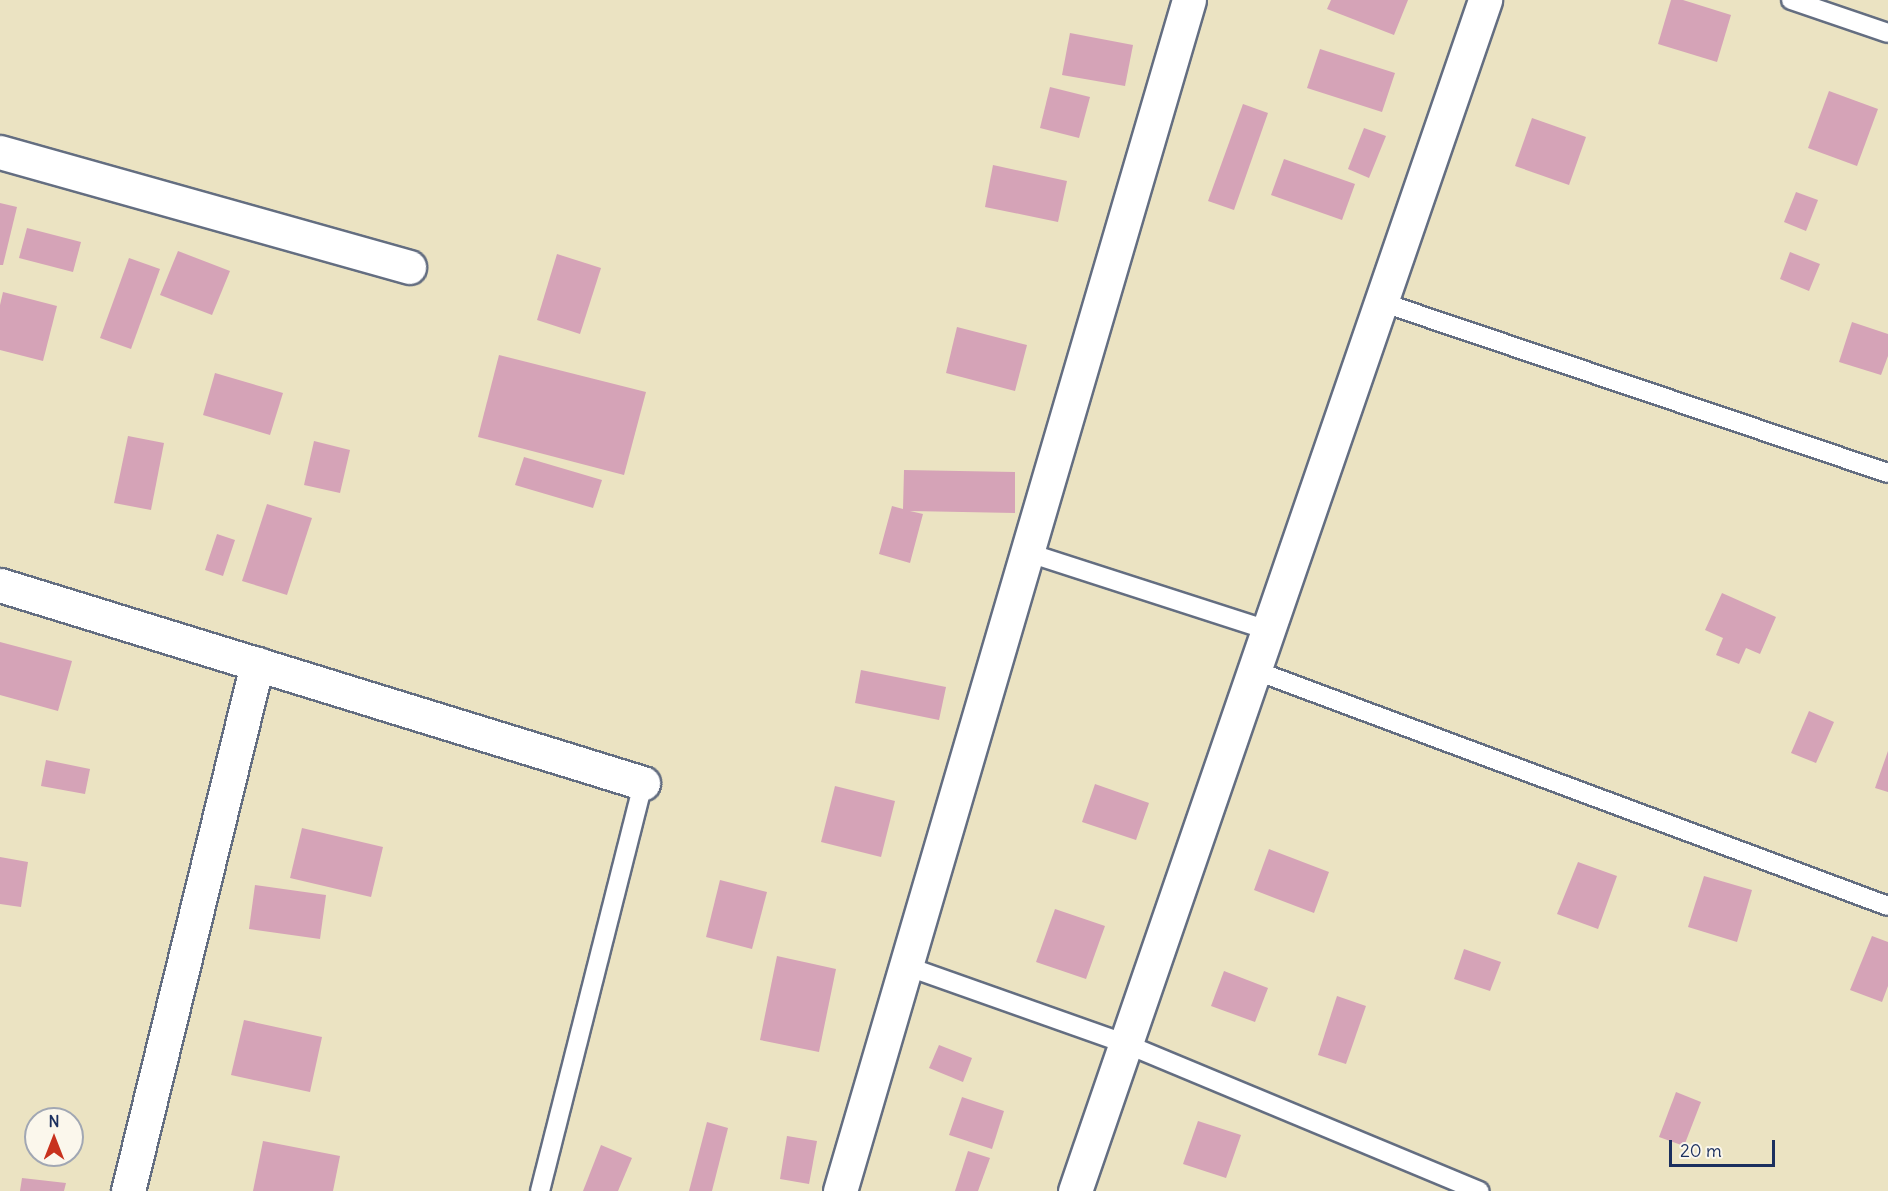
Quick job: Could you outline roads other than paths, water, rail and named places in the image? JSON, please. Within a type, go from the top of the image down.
[{"type":"street","points":[[840,1191],[1029,553],[1189,0]]},
{"type":"street","points":[[1075,1191],[1485,0]]},
{"type":"street","points":[[0,152],[409,267]]},
{"type":"street","points":[[0,585],[643,783]]},
{"type":"street","points":[[128,1191],[257,664]]},
{"type":"lane","points":[[1791,0],[1888,33]]},
{"type":"lane","points":[[1381,302],[1888,473]]},
{"type":"lane","points":[[1029,553],[1268,630]]},
{"type":"lane","points":[[1254,670],[1888,906]]},
{"type":"lane","points":[[540,1191],[643,783]]},
{"type":"lane","points":[[906,966],[1126,1044],[1480,1191]]}]
